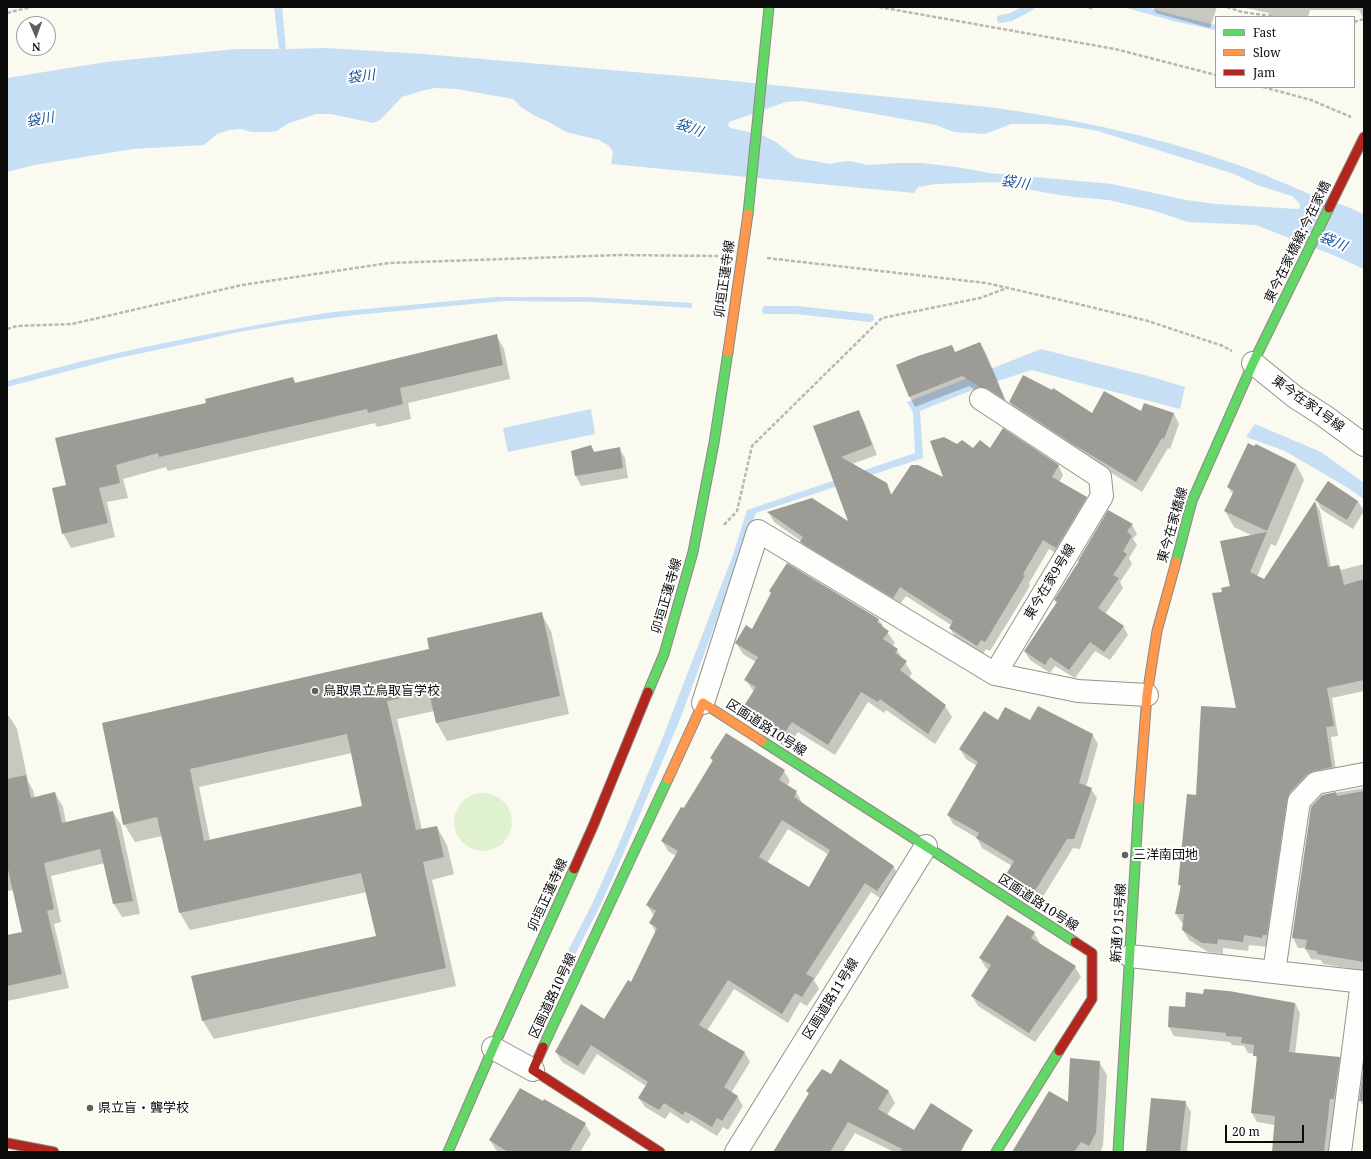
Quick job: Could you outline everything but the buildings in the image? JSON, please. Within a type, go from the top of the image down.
[{"type":"street","name":"卯垣正蓮寺線","points":[[448,1152],[594,824],[664,654],[693,552],[714,443],[746,232],[768,10]]},
{"type":"street","name":"東今在家橋線;今在家橋","points":[[1256,356],[1364,137]]},
{"type":"street","name":"東今在家1号線","points":[[1256,356],[1295,397],[1323,415],[1364,446]]},
{"type":"street","name":"東今在家橋線","points":[[1147,695],[1156,631],[1192,501],[1256,356]]},
{"type":"street","name":"東今在家9号線","points":[[981,399],[1100,476],[1102,496],[995,674]]},
{"type":"street","points":[[703,703],[758,531],[995,674],[1078,691],[1147,695]]},
{"type":"street","name":"新通り15号線","points":[[1118,1152],[1143,738],[1147,695]]},
{"type":"street","name":"区画道路10号線","points":[[533,1070],[703,703],[1092,953],[1092,999],[996,1152]]},
{"type":"street","points":[[1274,972],[1299,801],[1316,782],[1364,774]]},
{"type":"street","name":"区画道路11号線","points":[[736,1152],[926,846]]},
{"type":"street","points":[[1130,956],[1363,982],[1340,1152]]},
{"type":"street","points":[[493,1048],[533,1070],[660,1152]]},
{"type":"street","points":[[7,1143],[54,1152]]},
{"type":"path","points":[[12,7],[18,10]]},
{"type":"path","points":[[7,13],[32,7]]},
{"type":"path","points":[[879,7],[1115,49],[1215,75]]},
{"type":"path","points":[[1227,7],[1242,12],[1271,16]]},
{"type":"path","points":[[1267,88],[1311,100],[1357,120]]},
{"type":"path","points":[[7,329],[17,326],[72,324],[242,285],[388,263],[619,255],[742,256],[978,282],[1074,302],[1148,321],[1256,356]]},
{"type":"path","points":[[697,532],[722,527],[738,510],[752,446],[882,318],[980,298],[1008,288]]},
{"type":"green space","points":[[483,793],[499,798],[507,806],[512,822],[507,838],[499,846],[483,851],[467,846],[459,838],[454,822],[459,806],[467,798]]},
{"type":"water","name":"袋川","points":[[274,7],[282,7],[286,49],[325,48],[424,54],[704,78],[988,107],[1055,117],[1120,131],[1185,148],[1255,171],[1356,211],[1364,215],[1364,269],[1333,255],[1256,225],[1188,222],[1155,211],[1109,200],[1047,193],[996,182],[936,184],[918,187],[914,193],[611,164],[613,152],[609,146],[599,140],[566,132],[535,116],[521,107],[513,99],[457,89],[435,88],[402,97],[380,120],[373,123],[331,114],[316,114],[287,124],[277,131],[252,132],[241,129],[229,130],[217,134],[204,145],[133,149],[34,165],[7,172],[7,78],[106,62],[236,49],[279,49]],"holes":[[[803,101],[936,125],[954,132],[985,134],[1011,124],[1046,124],[1070,126],[1098,131],[1234,174],[1257,185],[1292,196],[1299,203],[1300,208],[1216,204],[1186,200],[1112,184],[989,173],[957,167],[921,163],[867,165],[850,161],[831,164],[796,158],[776,142],[762,135],[728,126],[729,122],[786,102]]]},
{"type":"water","points":[[1123,7],[1146,7],[1215,25],[1215,30],[1177,22]]},
{"type":"water","points":[[496,297],[586,297],[692,303],[692,308],[594,302],[504,301],[355,315],[285,324],[233,333],[114,359],[7,387],[7,381],[83,361],[204,335],[290,319],[333,312]]},
{"type":"water","points":[[1041,349],[1152,377],[1185,387],[1180,409],[1031,370],[980,387],[920,411],[923,458],[756,513],[681,717],[621,859],[600,906],[533,1036],[527,1031],[592,904],[619,844],[663,737],[733,555],[747,510],[915,453],[913,412],[907,402]]},
{"type":"water","points":[[591,409],[595,434],[508,452],[503,428]]},
{"type":"water","points":[[1255,424],[1321,452],[1364,483],[1364,499],[1285,451],[1246,437]]},
{"type":"waterway","points":[[1001,19],[1011,17],[1030,7]]},
{"type":"waterway","points":[[766,310],[796,310],[870,318]]},
{"type":"traffic: fast","points":[[748,214],[769,7]]},
{"type":"traffic: fast","points":[[1176,562],[1192,501],[1253,363],[1329,208]]},
{"type":"traffic: fast","points":[[648,692],[664,654],[693,552],[714,443],[728,352]]},
{"type":"traffic: fast","points":[[762,741],[1075,942]]},
{"type":"traffic: fast","points":[[543,1047],[668,779]]},
{"type":"traffic: fast","points":[[1118,1152],[1139,799]]},
{"type":"traffic: fast","points":[[448,1152],[574,869]]},
{"type":"traffic: fast","points":[[996,1152],[1059,1051]]},
{"type":"traffic: slow","points":[[728,352],[748,214]]},
{"type":"traffic: slow","points":[[1139,799],[1147,695],[1157,631],[1176,562]]},
{"type":"traffic: slow","points":[[668,779],[703,703],[762,741]]},
{"type":"traffic: jam","points":[[1329,208],[1364,137]]},
{"type":"traffic: jam","points":[[574,869],[648,692]]},
{"type":"traffic: jam","points":[[1059,1051],[1092,999],[1092,953],[1075,942]]},
{"type":"traffic: jam","points":[[543,1047],[533,1070],[660,1152]]},
{"type":"traffic: jam","points":[[7,1143],[54,1152]]},
{"type":"place","name":"鳥取県立鳥取盲学校","points":[[315,691]]},
{"type":"place","name":"三洋南団地","points":[[1125,855]]},
{"type":"place","name":"県立盲・聾学校","points":[[90,1108]]}]
